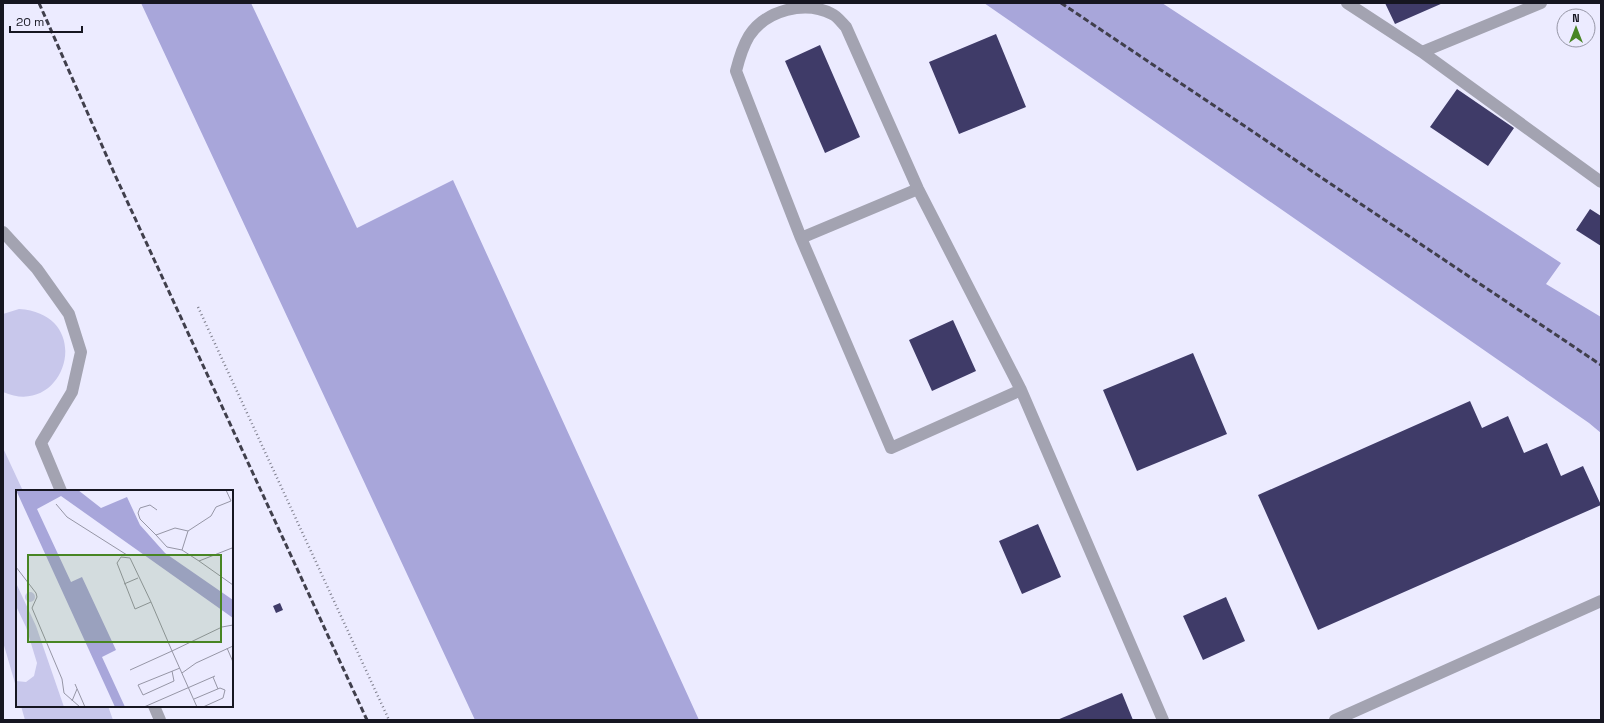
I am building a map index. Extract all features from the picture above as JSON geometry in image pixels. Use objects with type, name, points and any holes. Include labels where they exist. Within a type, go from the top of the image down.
[{"type":"lane","points":[[816,3],[833,14],[846,27],[918,189],[1021,390],[1163,720]]},
{"type":"lane","points":[[1347,3],[1422,52],[1601,182]]},
{"type":"lane","points":[[1422,52],[1541,3]]},
{"type":"lane","points":[[833,14],[813,7],[792,8],[771,15],[750,36],[740,57],[736,71],[801,238],[892,448],[1021,390]]},
{"type":"lane","points":[[801,238],[918,189]]},
{"type":"lane","points":[[3,232],[37,270],[69,314],[81,352],[72,392],[41,443],[61,490]]},
{"type":"lane","points":[[1335,720],[1601,602]]},
{"type":"lane","points":[[154,707],[160,720]]},
{"type":"path","points":[[198,307],[389,720]]},
{"type":"shaded area","points":[[141,3],[251,3],[357,228],[453,180],[699,720],[475,720]]},
{"type":"shaded area","points":[[984,3],[1162,3],[1561,263],[1546,284],[1601,317],[1601,433],[1589,423]]},
{"type":"shaded area","points":[[19,309],[43,315],[58,328],[65,345],[64,363],[56,379],[43,392],[25,397],[3,392],[3,314]]},
{"type":"shaded area","points":[[3,448],[23,490],[16,490],[16,687],[3,642]]},
{"type":"shaded area","points":[[21,707],[108,707],[113,720],[25,720]]},
{"type":"building","points":[[1385,3],[1443,3],[1395,24]]},
{"type":"building","points":[[996,34],[1026,107],[959,134],[929,62]]},
{"type":"building","points":[[820,45],[860,137],[825,153],[785,61]]},
{"type":"building","points":[[1457,89],[1514,128],[1488,166],[1430,127]]},
{"type":"building","points":[[1590,209],[1601,216],[1601,246],[1576,230]]},
{"type":"building","points":[[953,320],[976,371],[932,391],[909,340]]},
{"type":"building","points":[[1193,353],[1227,434],[1137,471],[1103,390]]},
{"type":"building","points":[[1470,401],[1482,428],[1508,416],[1524,453],[1547,443],[1561,476],[1583,466],[1601,505],[1318,630],[1258,495]]},
{"type":"building","points":[[1038,524],[1061,577],[1022,594],[999,541]]},
{"type":"building","points":[[1226,597],[1245,641],[1203,660],[1183,616]]},
{"type":"building","points":[[280,603],[283,610],[276,613],[273,606]]},
{"type":"building","points":[[1122,693],[1133,720],[1057,720]]},
{"type":"railway","points":[[39,3],[115,175],[367,720]]},
{"type":"railway","points":[[1061,3],[1601,365]]}]
